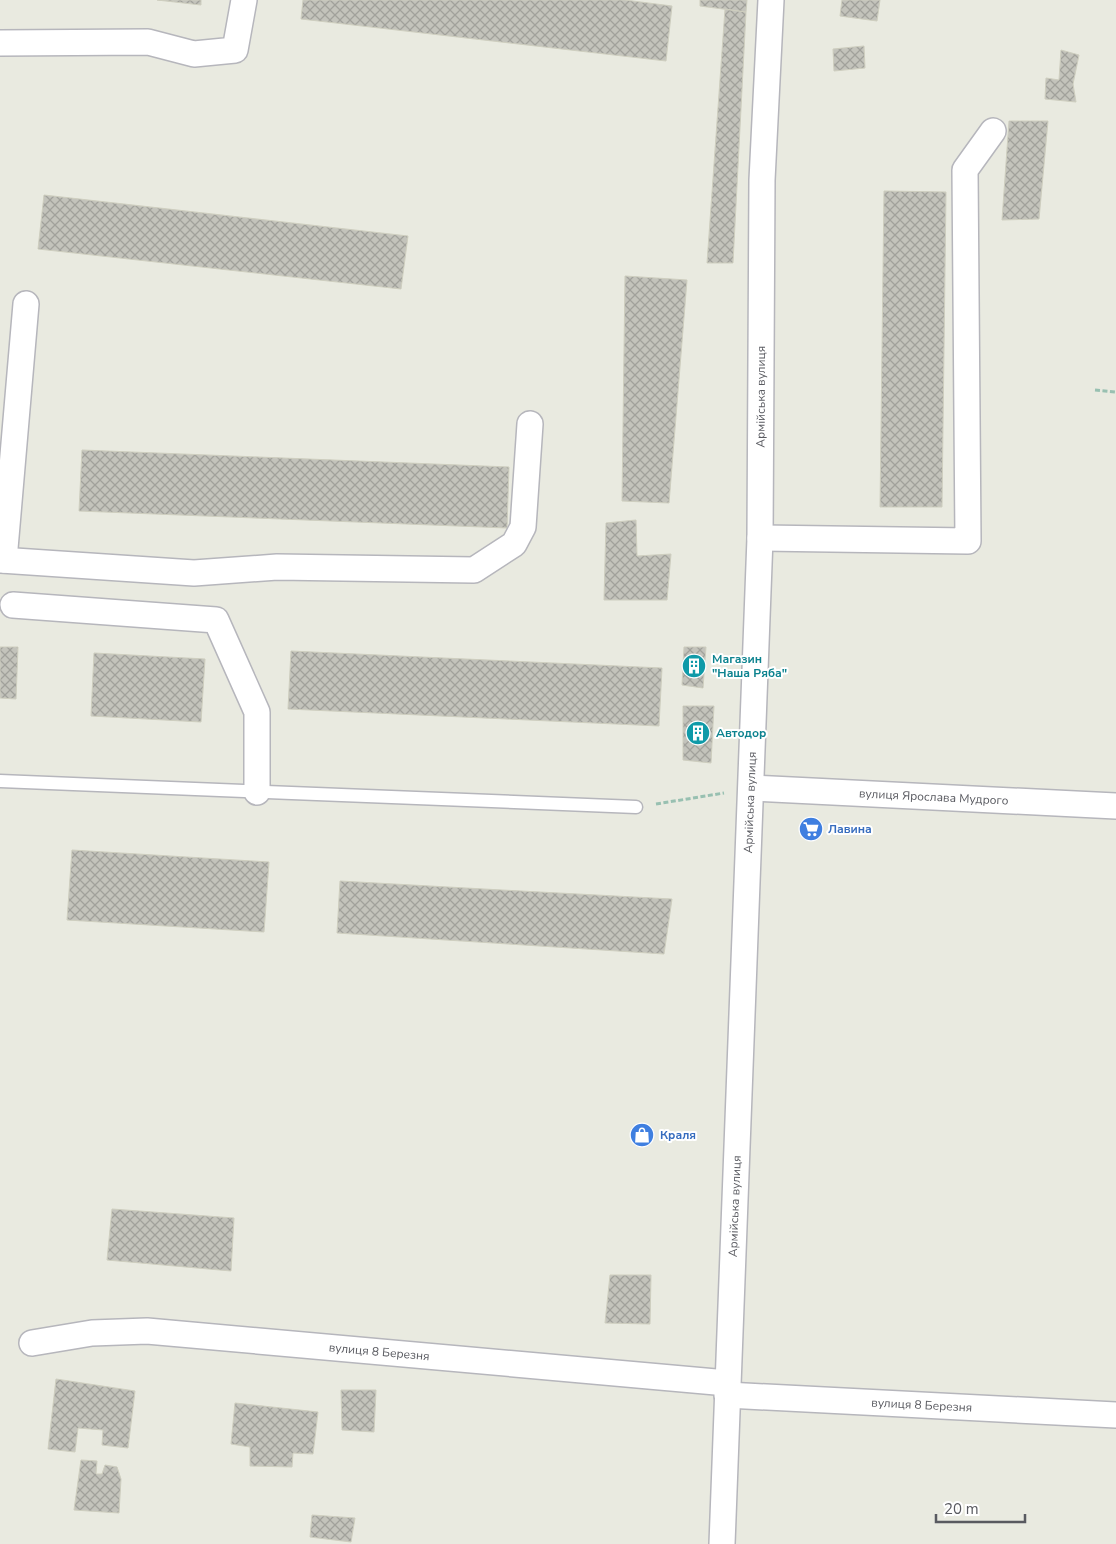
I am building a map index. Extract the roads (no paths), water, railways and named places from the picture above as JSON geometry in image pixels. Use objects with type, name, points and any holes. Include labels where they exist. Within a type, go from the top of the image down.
[{"type":"street","points":[[0,43],[148,42],[194,54],[235,50],[244,0]]},
{"type":"street","name":"Армійська вулиця","points":[[722,1544],[760,538],[762,180],[771,0]]},
{"type":"street","points":[[760,538],[968,541],[965,170],[993,131]]},
{"type":"street","points":[[26,304],[2,560],[194,573],[278,567],[474,570],[514,544],[523,527],[530,424]]},
{"type":"street","points":[[12,605],[216,620],[257,712],[257,792]]},
{"type":"street","name":"вулиця Ярослава Мудрого","points":[[752,788],[1116,806]]},
{"type":"street","name":"вулиця 8 Березня","points":[[32,1343],[92,1333],[146,1331],[727,1389],[1116,1415]]},
{"type":"lane","points":[[0,781],[636,807]]},
{"type":"place","name":"Магазин \"Наша Ряба\"","points":[[694,666]]},
{"type":"place","name":"Автодор","points":[[698,733]]},
{"type":"place","name":"Лавина","points":[[811,829]]},
{"type":"place","name":"Краля","points":[[642,1135]]}]
